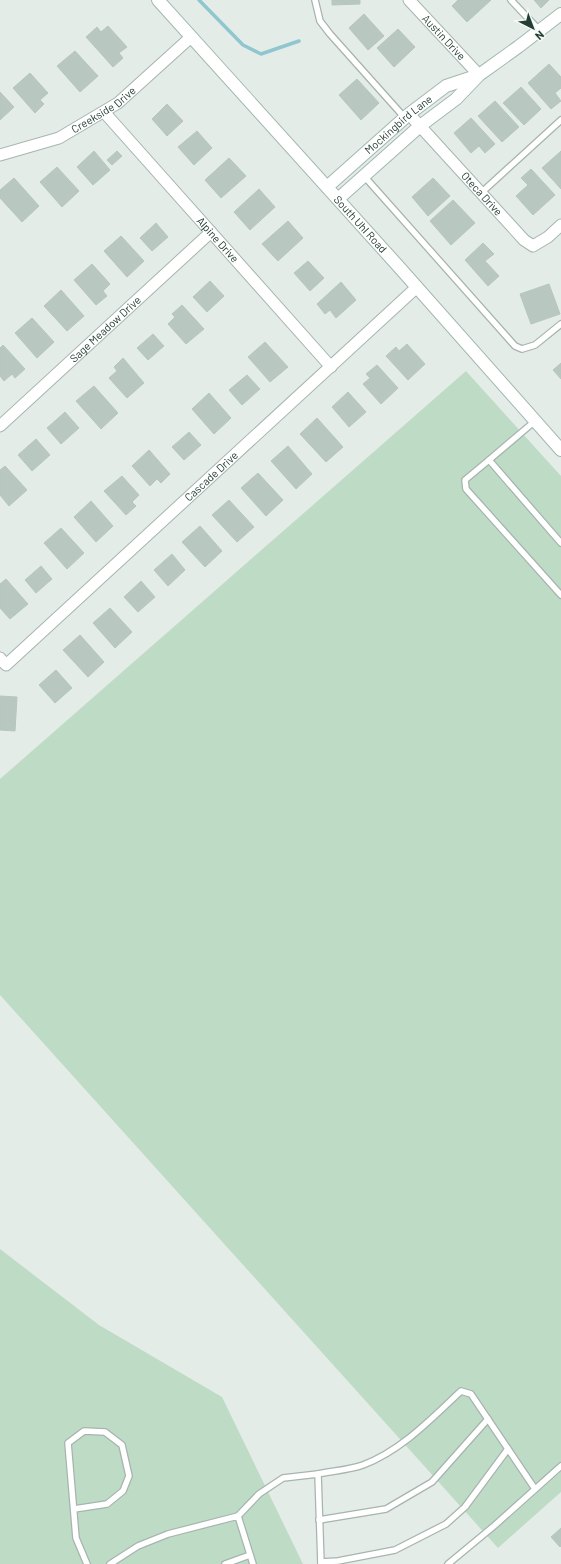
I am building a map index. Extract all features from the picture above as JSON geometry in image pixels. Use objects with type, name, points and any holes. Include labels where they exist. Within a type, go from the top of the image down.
[{"type":"main road","name":"South Uhl Road","points":[[158,0],[417,287],[561,450]]},
{"type":"main road","name":"Mockingbird Lane","points":[[338,199],[420,126],[456,99],[479,75],[561,14]]},
{"type":"main road","name":"Mockingbird Lane","points":[[326,187],[407,116],[446,86],[479,75]]},
{"type":"street","name":"Austin Drive","points":[[409,0],[479,75]]},
{"type":"street","name":"Creekside Drive","points":[[0,155],[59,138],[104,112],[118,103],[191,36]]},
{"type":"street","name":"Alpine Drive","points":[[104,112],[331,367]]},
{"type":"street","name":"Oteca Drive","points":[[407,116],[420,126],[524,240],[533,246],[548,237],[561,225]]},
{"type":"street","name":"Sage Meadow Drive","points":[[0,426],[211,232]]},
{"type":"street","name":"Cascade Drive","points":[[3,662],[331,367],[417,287]]},
{"type":"lane","points":[[315,0],[320,21],[330,34],[407,116]]},
{"type":"lane","points":[[511,0],[540,31]]},
{"type":"lane","points":[[481,193],[561,120]]},
{"type":"lane","points":[[363,176],[515,346],[522,349],[535,345],[561,324]]},
{"type":"lane","points":[[535,421],[465,480],[466,489],[561,595]]},
{"type":"lane","points":[[489,460],[561,543]]},
{"type":"lane","points":[[110,1564],[138,1546],[168,1534],[238,1516],[259,1494],[283,1478],[318,1474],[362,1465],[395,1449],[461,1391],[471,1394],[535,1489]]},
{"type":"lane","points":[[319,1520],[386,1509],[432,1482],[488,1419]]},
{"type":"lane","points":[[74,1509],[107,1504],[123,1491],[129,1476],[122,1445],[105,1432],[84,1431],[68,1443],[76,1538],[87,1564]]},
{"type":"lane","points":[[318,1474],[321,1563],[395,1550],[446,1524],[465,1507],[508,1449]]},
{"type":"lane","points":[[448,1564],[494,1526],[561,1466]]},
{"type":"lane","points":[[238,1516],[253,1564]]},
{"type":"lane","points":[[225,1564],[250,1555]]},
{"type":"green space","points":[[466,371],[561,476],[561,1492],[498,1548],[0,995],[0,779]]},
{"type":"green space","points":[[0,1249],[99,1325],[222,1397],[303,1564],[0,1564]]},
{"type":"building","points":[[332,0],[360,0],[360,4],[332,5]]},
{"type":"building","points":[[458,0],[491,0],[467,22],[452,6]]},
{"type":"building","points":[[534,0],[549,0],[541,8]]},
{"type":"building","points":[[364,14],[384,36],[368,50],[349,28]]},
{"type":"building","points":[[108,26],[127,47],[119,53],[123,58],[113,67],[86,37],[97,27],[101,32]]},
{"type":"building","points":[[398,29],[415,47],[394,67],[377,48]]},
{"type":"building","points":[[75,51],[98,76],[80,92],[57,66]]},
{"type":"building","points":[[549,64],[561,77],[561,88],[555,93],[561,101],[551,109],[528,83]]},
{"type":"building","points":[[30,73],[48,93],[40,100],[44,104],[35,113],[13,88]]},
{"type":"building","points":[[357,79],[379,103],[361,120],[339,95]]},
{"type":"building","points":[[521,87],[541,109],[524,125],[503,103]]},
{"type":"building","points":[[0,92],[14,107],[0,120]]},
{"type":"building","points":[[495,101],[519,127],[502,142],[478,116]]},
{"type":"building","points":[[167,104],[183,121],[167,136],[152,119]]},
{"type":"building","points":[[471,118],[495,144],[485,153],[479,146],[471,153],[454,133]]},
{"type":"building","points":[[197,131],[212,148],[194,165],[178,147]]},
{"type":"building","points":[[94,151],[110,170],[93,185],[77,167]]},
{"type":"building","points":[[117,151],[122,156],[112,165],[107,160]]},
{"type":"building","points":[[561,151],[561,189],[542,168]]},
{"type":"building","points":[[229,158],[246,176],[221,198],[205,180]]},
{"type":"building","points":[[57,167],[79,191],[62,207],[40,182]]},
{"type":"building","points":[[531,169],[555,195],[533,215],[516,196],[528,185],[521,178]]},
{"type":"building","points":[[14,178],[39,206],[22,222],[0,198],[0,190]]},
{"type":"building","points":[[433,178],[450,196],[428,216],[412,197]]},
{"type":"building","points":[[259,189],[275,207],[250,230],[234,212]]},
{"type":"building","points":[[453,200],[475,223],[451,245],[430,221]]},
{"type":"building","points":[[288,221],[303,238],[278,261],[262,244]]},
{"type":"building","points":[[156,223],[168,237],[152,251],[140,238]]},
{"type":"building","points":[[121,236],[144,261],[127,277],[104,251]]},
{"type":"building","points":[[483,243],[494,254],[485,261],[499,276],[488,286],[465,260]]},
{"type":"building","points":[[308,261],[324,278],[310,291],[294,273]]},
{"type":"building","points":[[92,264],[110,284],[103,291],[107,296],[96,305],[74,280]]},
{"type":"building","points":[[210,281],[224,296],[207,312],[193,297]]},
{"type":"building","points":[[341,282],[356,300],[336,318],[330,310],[325,314],[317,304]]},
{"type":"building","points":[[549,284],[560,314],[531,324],[520,294]]},
{"type":"building","points":[[61,290],[84,316],[67,331],[44,306]]},
{"type":"building","points":[[182,305],[204,329],[186,344],[168,324],[175,317],[172,314]]},
{"type":"building","points":[[32,318],[54,342],[37,358],[15,333]]},
{"type":"building","points":[[153,334],[164,346],[148,360],[137,348]]},
{"type":"building","points":[[265,342],[288,367],[270,382],[248,357]]},
{"type":"building","points":[[407,344],[425,364],[408,380],[386,356],[396,347],[399,351]]},
{"type":"building","points":[[3,345],[25,369],[15,378],[12,374],[4,381],[0,376],[0,348]]},
{"type":"building","points":[[123,358],[144,383],[127,398],[109,378],[117,371],[114,367]]},
{"type":"building","points":[[561,363],[561,379],[553,370]]},
{"type":"building","points":[[377,365],[398,388],[381,404],[363,384],[370,378],[366,374]]},
{"type":"building","points":[[247,375],[260,389],[242,405],[229,390]]},
{"type":"building","points":[[94,386],[118,413],[101,429],[76,401]]},
{"type":"building","points":[[348,392],[366,412],[349,427],[332,407]]},
{"type":"building","points":[[209,393],[231,418],[214,434],[192,409]]},
{"type":"building","points":[[65,412],[79,428],[61,444],[47,428]]},
{"type":"building","points":[[317,418],[343,447],[326,462],[300,434]]},
{"type":"building","points":[[189,432],[201,445],[184,460],[172,447]]},
{"type":"building","points":[[36,439],[50,455],[32,471],[18,455]]},
{"type":"building","points":[[288,446],[312,474],[296,489],[271,461]]},
{"type":"building","points":[[149,450],[170,474],[161,483],[157,479],[150,486],[132,466]]},
{"type":"building","points":[[5,466],[27,490],[9,506],[0,495],[0,470]]},
{"type":"building","points":[[258,473],[283,500],[266,516],[241,488]]},
{"type":"building","points":[[122,476],[139,495],[132,502],[136,506],[126,515],[104,491]]},
{"type":"building","points":[[229,500],[254,527],[237,542],[212,515]]},
{"type":"building","points":[[91,501],[113,526],[96,542],[74,517]]},
{"type":"building","points":[[200,526],[222,551],[205,567],[182,542]]},
{"type":"building","points":[[61,528],[84,553],[67,569],[44,543]]},
{"type":"building","points":[[172,554],[185,570],[168,586],[154,570]]},
{"type":"building","points":[[41,566],[52,579],[36,593],[25,580]]},
{"type":"building","points":[[6,579],[28,604],[10,619],[0,608],[0,584]]},
{"type":"building","points":[[141,581],[155,597],[138,612],[124,597]]},
{"type":"building","points":[[110,608],[132,632],[115,648],[93,623]]},
{"type":"building","points":[[80,635],[104,662],[88,677],[63,650]]},
{"type":"building","points":[[56,670],[72,688],[55,703],[39,685]]},
{"type":"building","points":[[0,696],[17,697],[15,731],[0,730]]},
{"type":"building","points":[[561,1528],[561,1546],[560,1547],[551,1537]]},
{"type":"waterway","points":[[199,0],[243,45],[261,54],[299,41]]}]
